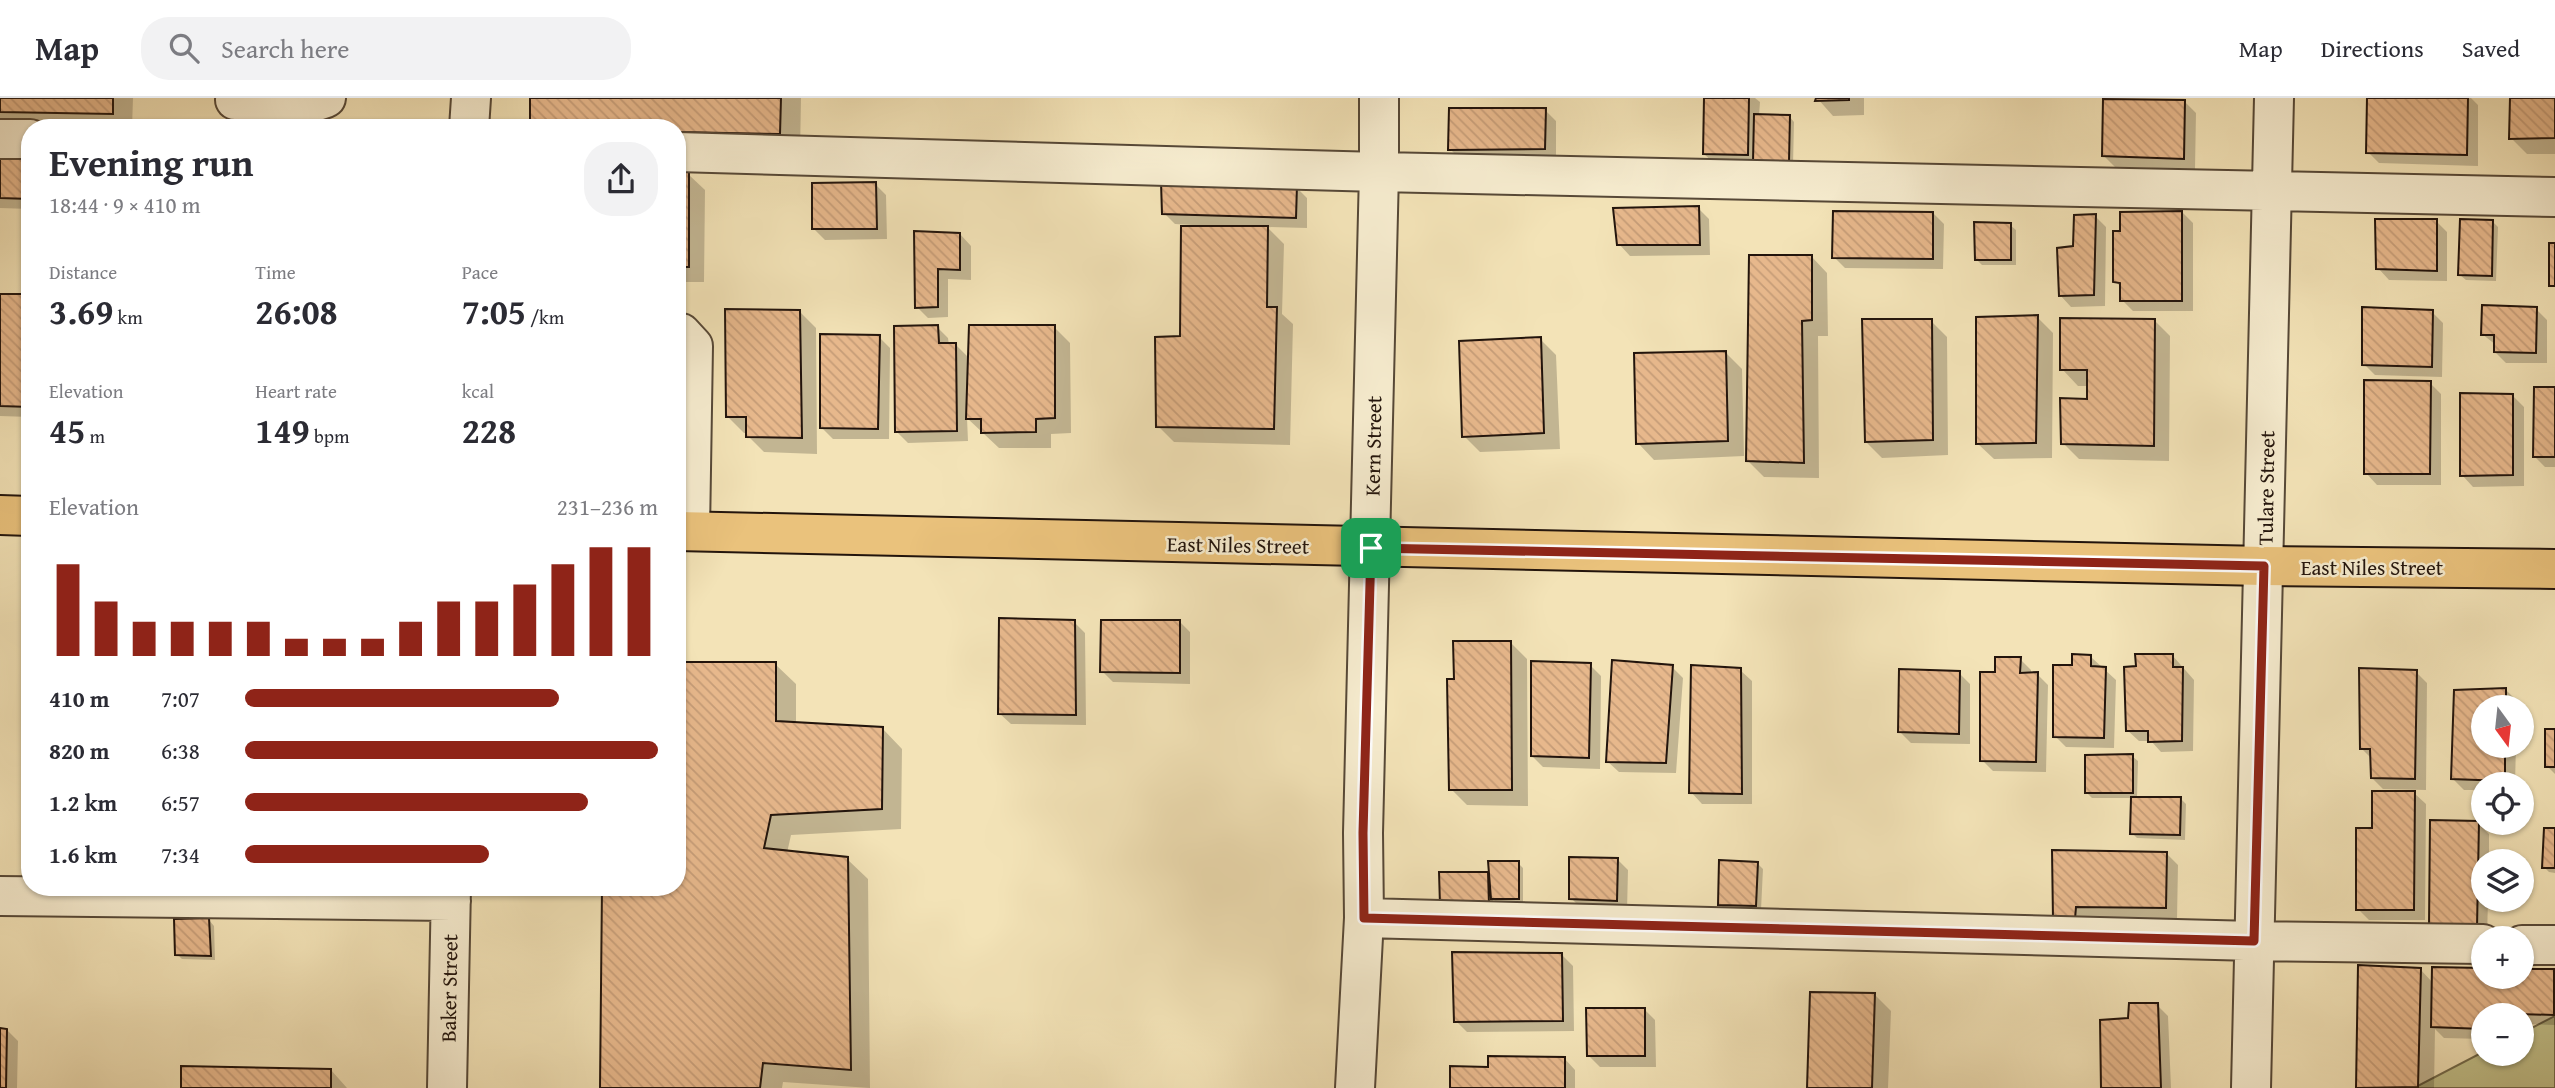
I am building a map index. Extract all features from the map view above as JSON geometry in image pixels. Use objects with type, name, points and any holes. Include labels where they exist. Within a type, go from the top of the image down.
[{"type":"main road","points":[[0,515],[21,516]]},
{"type":"main road","name":"East Niles Street","points":[[686,531],[1371,548],[2264,566],[2555,569]]},
{"type":"street","points":[[235,109],[326,98]]},
{"type":"street","points":[[470,119],[471,98]]},
{"type":"street","name":"Kern Street","points":[[1355,1088],[1364,918],[1363,833],[1379,98]]},
{"type":"street","name":"Tulare Street","points":[[2251,1088],[2274,98]]},
{"type":"street","points":[[0,139],[21,139]]},
{"type":"street","points":[[686,152],[1379,172],[2555,197]]},
{"type":"street","points":[[686,338],[693,346],[686,490]]},
{"type":"street","points":[[0,896],[21,896]]},
{"type":"street","name":"Baker Street","points":[[447,1088],[451,896]]},
{"type":"street","points":[[1364,918],[2254,941],[2471,944]]},
{"type":"street","points":[[2534,945],[2555,945]]},
{"type":"shaded area","points":[[2555,1016],[2555,1088],[2414,1088],[2471,1058],[2471,1066],[2534,1066],[2534,1027]]},
{"type":"building","points":[[0,98],[113,98],[113,114],[0,112]]},
{"type":"building","points":[[530,98],[781,98],[780,134],[686,132],[686,119],[530,119]]},
{"type":"building","points":[[1704,98],[1749,98],[1748,155],[1703,154]]},
{"type":"building","points":[[1816,98],[1849,98],[1849,100],[1815,101]]},
{"type":"building","points":[[2367,98],[2468,98],[2467,155],[2366,153]]},
{"type":"building","points":[[2510,98],[2555,98],[2555,138],[2509,139]]},
{"type":"building","points":[[2103,99],[2185,100],[2184,159],[2102,156]]},
{"type":"building","points":[[1449,108],[1546,108],[1545,149],[1448,150]]},
{"type":"building","points":[[1754,114],[1790,115],[1789,162],[1753,162]]},
{"type":"building","points":[[0,156],[21,156],[21,199],[0,198]]},
{"type":"building","points":[[686,172],[689,172],[689,267],[686,267]]},
{"type":"building","points":[[876,182],[877,229],[812,229],[812,183]]},
{"type":"building","points":[[1161,182],[1297,185],[1296,218],[1162,214]]},
{"type":"building","points":[[1699,206],[1700,245],[1617,245],[1613,208]]},
{"type":"building","points":[[1833,211],[1933,212],[1933,259],[1832,258]]},
{"type":"building","points":[[2182,211],[2182,301],[2120,301],[2120,283],[2113,282],[2113,231],[2120,231],[2120,212]]},
{"type":"building","points":[[2096,214],[2094,295],[2059,296],[2057,248],[2073,246],[2074,215]]},
{"type":"building","points":[[2375,219],[2437,219],[2437,271],[2376,269]]},
{"type":"building","points":[[2460,219],[2493,220],[2492,276],[2458,275]]},
{"type":"building","points":[[1974,222],[2011,223],[2011,260],[1975,260]]},
{"type":"building","points":[[1181,226],[1268,226],[1267,307],[1277,307],[1274,429],[1156,427],[1155,337],[1180,336]]},
{"type":"building","points":[[914,231],[960,233],[960,270],[938,269],[938,307],[915,308]]},
{"type":"building","points":[[2549,243],[2555,243],[2555,286],[2549,286]]},
{"type":"building","points":[[1749,255],[1812,255],[1812,320],[1802,321],[1804,463],[1746,461]]},
{"type":"building","points":[[0,294],[21,294],[21,407],[0,406]]},
{"type":"building","points":[[2482,305],[2537,307],[2536,353],[2494,352],[2494,335],[2481,335]]},
{"type":"building","points":[[2362,307],[2433,310],[2432,367],[2362,365]]},
{"type":"building","points":[[725,309],[800,310],[802,438],[746,437],[746,417],[726,417]]},
{"type":"building","points":[[2038,315],[2036,443],[1976,444],[1976,317]]},
{"type":"building","points":[[2060,318],[2155,319],[2154,446],[2061,444],[2060,398],[2087,399],[2087,370],[2060,370]]},
{"type":"building","points":[[1862,319],[1932,319],[1933,440],[1865,442]]},
{"type":"building","points":[[938,325],[939,343],[956,343],[957,431],[895,432],[894,326]]},
{"type":"building","points":[[969,325],[1055,325],[1055,418],[1036,419],[1036,432],[981,433],[981,419],[966,419]]},
{"type":"building","points":[[820,334],[880,335],[878,429],[820,428]]},
{"type":"building","points":[[1541,337],[1544,433],[1462,437],[1459,341]]},
{"type":"building","points":[[1726,351],[1728,441],[1636,444],[1634,353]]},
{"type":"building","points":[[2364,380],[2431,381],[2430,474],[2364,474]]},
{"type":"building","points":[[2534,387],[2555,387],[2555,457],[2533,457]]},
{"type":"building","points":[[2460,393],[2513,394],[2513,475],[2460,476]]},
{"type":"building","points":[[999,618],[1075,620],[1076,715],[998,714]]},
{"type":"building","points":[[1101,620],[1180,620],[1180,673],[1100,672]]},
{"type":"building","points":[[1453,641],[1511,641],[1512,790],[1449,790],[1447,679],[1454,679]]},
{"type":"building","points":[[2072,654],[2091,655],[2091,666],[2106,667],[2104,738],[2053,737],[2053,665],[2072,665]]},
{"type":"building","points":[[2135,654],[2173,654],[2173,667],[2183,667],[2182,741],[2148,742],[2148,731],[2126,731],[2124,667],[2136,666]]},
{"type":"building","points":[[1995,657],[2021,657],[2020,673],[2038,672],[2036,762],[1980,761],[1980,672],[1995,672]]},
{"type":"building","points":[[1612,660],[1673,665],[1666,763],[1606,762]]},
{"type":"building","points":[[1531,661],[1591,663],[1589,758],[1531,756]]},
{"type":"building","points":[[686,662],[776,662],[776,721],[883,727],[882,809],[771,815],[764,848],[848,857],[851,1070],[763,1063],[760,1088],[600,1088],[602,896],[686,896]]},
{"type":"building","points":[[1691,665],[1741,668],[1742,794],[1689,793]]},
{"type":"building","points":[[2359,668],[2417,670],[2415,779],[2371,778],[2370,749],[2360,749]]},
{"type":"building","points":[[1899,669],[1960,671],[1959,734],[1898,732]]},
{"type":"building","points":[[2506,688],[2506,695],[2471,695],[2471,758],[2505,758],[2505,772],[2471,772],[2471,780],[2451,779],[2454,690]]},
{"type":"building","points":[[2545,729],[2555,729],[2555,767],[2545,767]]},
{"type":"building","points":[[2133,754],[2133,793],[2085,793],[2085,755]]},
{"type":"building","points":[[2372,791],[2415,791],[2414,910],[2356,910],[2356,828],[2372,828]]},
{"type":"building","points":[[2131,797],[2181,797],[2180,835],[2130,834]]},
{"type":"building","points":[[2430,820],[2471,821],[2471,835],[2479,835],[2478,849],[2471,849],[2471,912],[2477,912],[2477,926],[2429,927]]},
{"type":"building","points":[[2544,828],[2555,828],[2555,868],[2542,868]]},
{"type":"building","points":[[2052,850],[2167,852],[2166,908],[2076,907],[2075,919],[2053,919]]},
{"type":"building","points":[[1569,857],[1618,858],[1617,901],[1569,899]]},
{"type":"building","points":[[1719,860],[1758,862],[1756,906],[1718,905]]},
{"type":"building","points":[[1488,861],[1519,861],[1519,899],[1491,899]]},
{"type":"building","points":[[1439,872],[1488,872],[1489,905],[1440,905]]},
{"type":"building","points":[[209,918],[211,956],[175,955],[174,919]]},
{"type":"building","points":[[1452,952],[1562,953],[1563,1021],[1454,1022]]},
{"type":"building","points":[[2358,965],[2421,968],[2418,1087],[2356,1088]]},
{"type":"building","points":[[2432,967],[2471,968],[2471,989],[2534,989],[2534,969],[2554,969],[2554,1015],[2534,1014],[2534,1003],[2471,1003],[2471,1029],[2431,1027]]},
{"type":"building","points":[[1810,992],[1875,993],[1872,1088],[1807,1088]]},
{"type":"building","points":[[2129,1003],[2158,1003],[2161,1088],[2101,1088],[2100,1020],[2128,1018]]},
{"type":"building","points":[[1586,1008],[1645,1008],[1645,1056],[1587,1056]]},
{"type":"building","points":[[0,1028],[7,1029],[6,1088],[0,1088]]},
{"type":"building","points":[[1488,1056],[1565,1057],[1565,1088],[1450,1088],[1450,1066],[1488,1067]]},
{"type":"building","points":[[181,1066],[331,1069],[331,1088],[181,1088]]},
{"type":"route","points":[[1371,548],[2264,566],[2254,941],[1364,918],[1363,833],[1371,548]]}]
